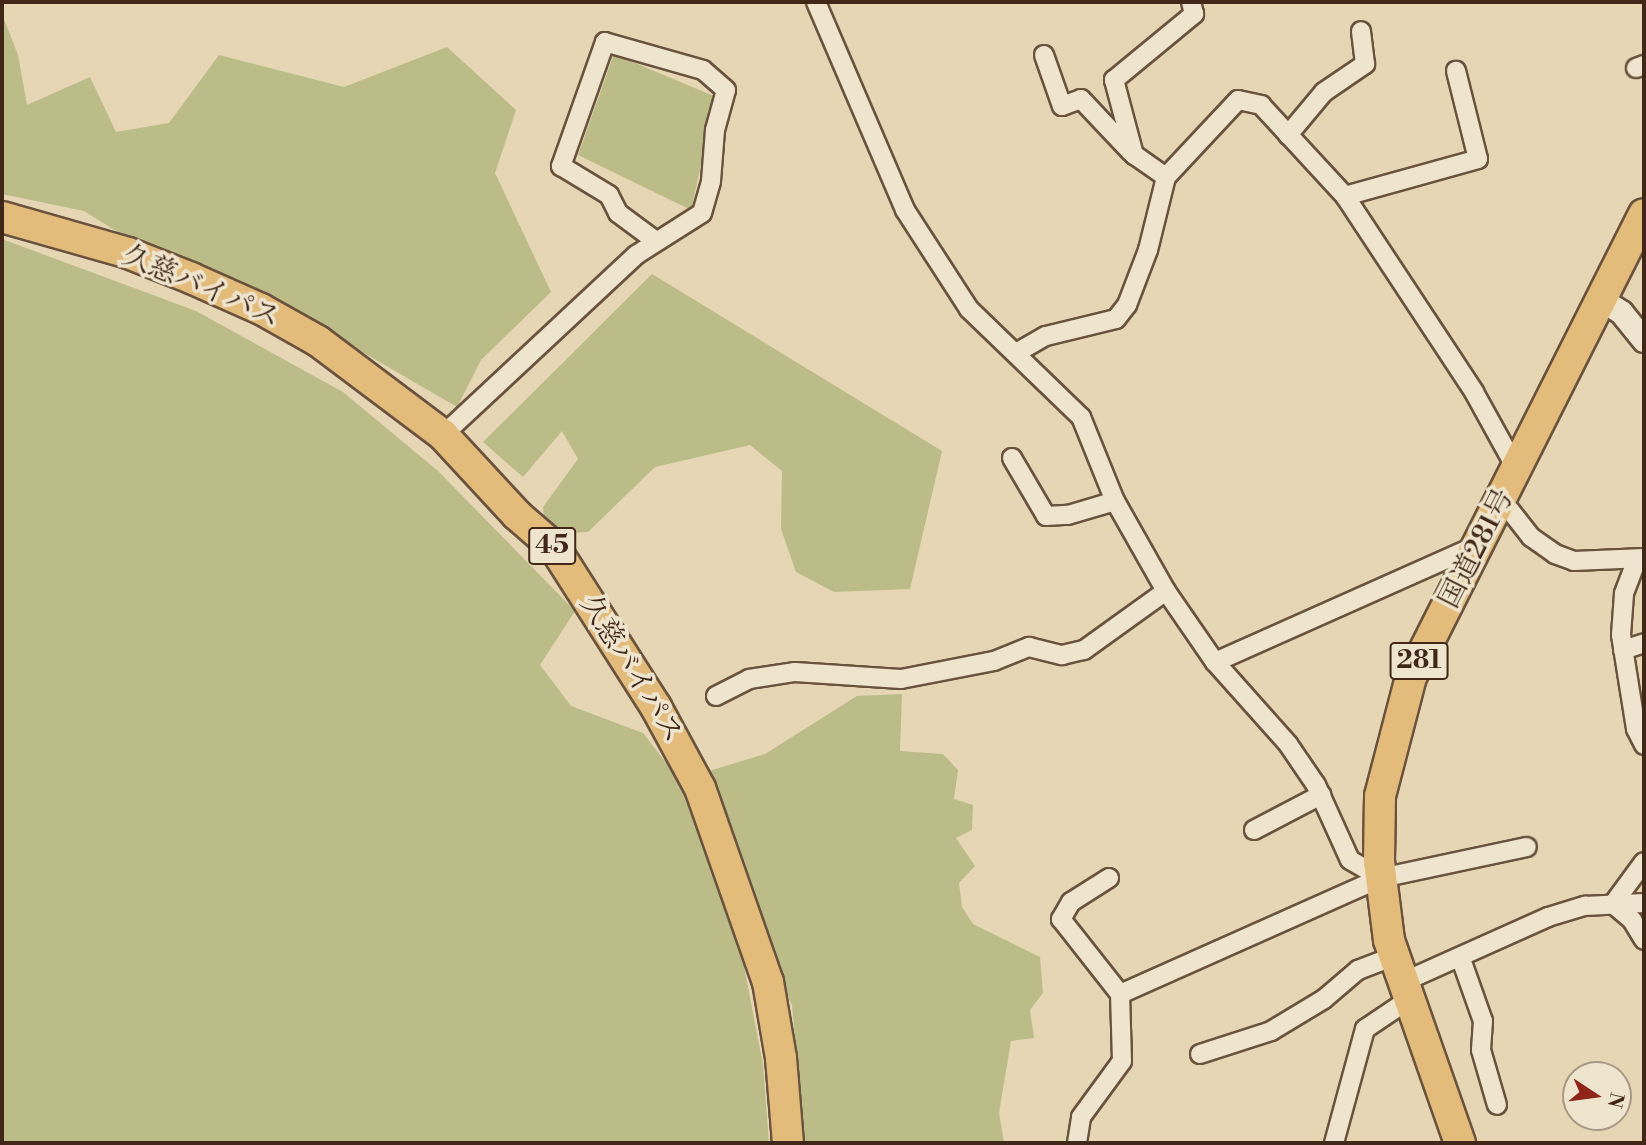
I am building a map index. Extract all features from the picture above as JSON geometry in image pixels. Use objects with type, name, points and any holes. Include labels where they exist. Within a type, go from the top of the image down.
[{"type":"highway","name":"国道281号","points":[[1460,1143],[1402,979],[1381,878],[1380,796],[1411,677],[1644,214]]},
{"type":"highway","name":"久慈バイパス","points":[[2,217],[128,253],[261,309],[318,341],[443,435],[517,515],[554,547],[686,759],[729,863],[768,982],[781,1058],[788,1143]]},
{"type":"street","points":[[817,2],[905,210],[969,310],[1082,417],[1115,501],[1166,591],[1215,662],[1288,744],[1321,795],[1350,860],[1381,878]]},
{"type":"street","points":[[1133,155],[1114,80],[1194,14],[1191,2]]},
{"type":"street","points":[[1288,135],[1324,92],[1365,64],[1361,31]]},
{"type":"street","points":[[443,435],[656,241],[702,213],[711,181],[715,130],[726,90],[703,70],[605,42],[561,166],[609,195],[618,214],[656,241]]},
{"type":"street","points":[[1044,55],[1062,106],[1081,99],[1133,155],[1166,177]]},
{"type":"street","points":[[1345,197],[1478,159],[1456,71]]},
{"type":"street","points":[[1016,353],[1046,336],[1116,319],[1127,306],[1148,250],[1166,177],[1238,100],[1261,105],[1345,197],[1474,392],[1517,470]]},
{"type":"street","points":[[1601,299],[1622,312],[1644,340]]},
{"type":"street","points":[[1012,458],[1046,516],[1068,515],[1115,501]]},
{"type":"street","points":[[1502,500],[1531,537],[1555,554],[1574,561],[1640,560],[1624,594],[1623,650],[1644,742]]},
{"type":"street","points":[[1215,662],[1479,544]]},
{"type":"street","points":[[716,696],[749,679],[794,672],[901,679],[993,661],[1029,647],[1062,655],[1084,650],[1166,591]]},
{"type":"street","points":[[1623,650],[1644,643]]},
{"type":"street","points":[[1254,830],[1321,795]]},
{"type":"street","points":[[1120,994],[1381,878],[1527,847]]},
{"type":"street","points":[[1613,904],[1644,862]]},
{"type":"street","points":[[1077,1143],[1081,1117],[1122,1061],[1120,994],[1061,919],[1071,902],[1109,878]]},
{"type":"street","points":[[1200,1054],[1271,1031],[1324,999],[1358,970],[1402,979],[1461,959],[1548,917],[1613,904],[1644,903]]},
{"type":"street","points":[[1613,904],[1632,920],[1644,940]]},
{"type":"street","points":[[1461,959],[1483,1021],[1481,1050],[1497,1105]]},
{"type":"street","points":[[1334,1143],[1365,1029],[1402,979]]},
{"type":"green space","points":[[2,14],[18,55],[27,105],[90,77],[116,132],[169,123],[219,55],[344,87],[447,47],[516,110],[495,173],[551,292],[481,360],[457,407],[237,279],[148,251],[84,211],[2,194]]},
{"type":"green space","points":[[614,54],[716,97],[691,210],[578,155]]},
{"type":"green space","points":[[2,239],[196,311],[343,392],[438,471],[575,611],[540,665],[571,706],[643,733],[681,782],[735,919],[763,1065],[769,1143],[2,1143]]},
{"type":"green space","points":[[652,274],[942,451],[910,589],[834,592],[796,572],[781,529],[782,471],[750,445],[655,467],[588,532],[545,534],[543,507],[578,459],[562,431],[523,477],[483,442]]},
{"type":"green space","points":[[902,694],[900,751],[943,754],[958,770],[954,799],[973,805],[972,830],[956,838],[975,866],[959,883],[962,907],[973,924],[1040,957],[1043,993],[1030,1010],[1034,1038],[1011,1041],[999,1113],[1004,1143],[804,1143],[792,1005],[767,956],[709,771],[765,754],[857,696]]}]
